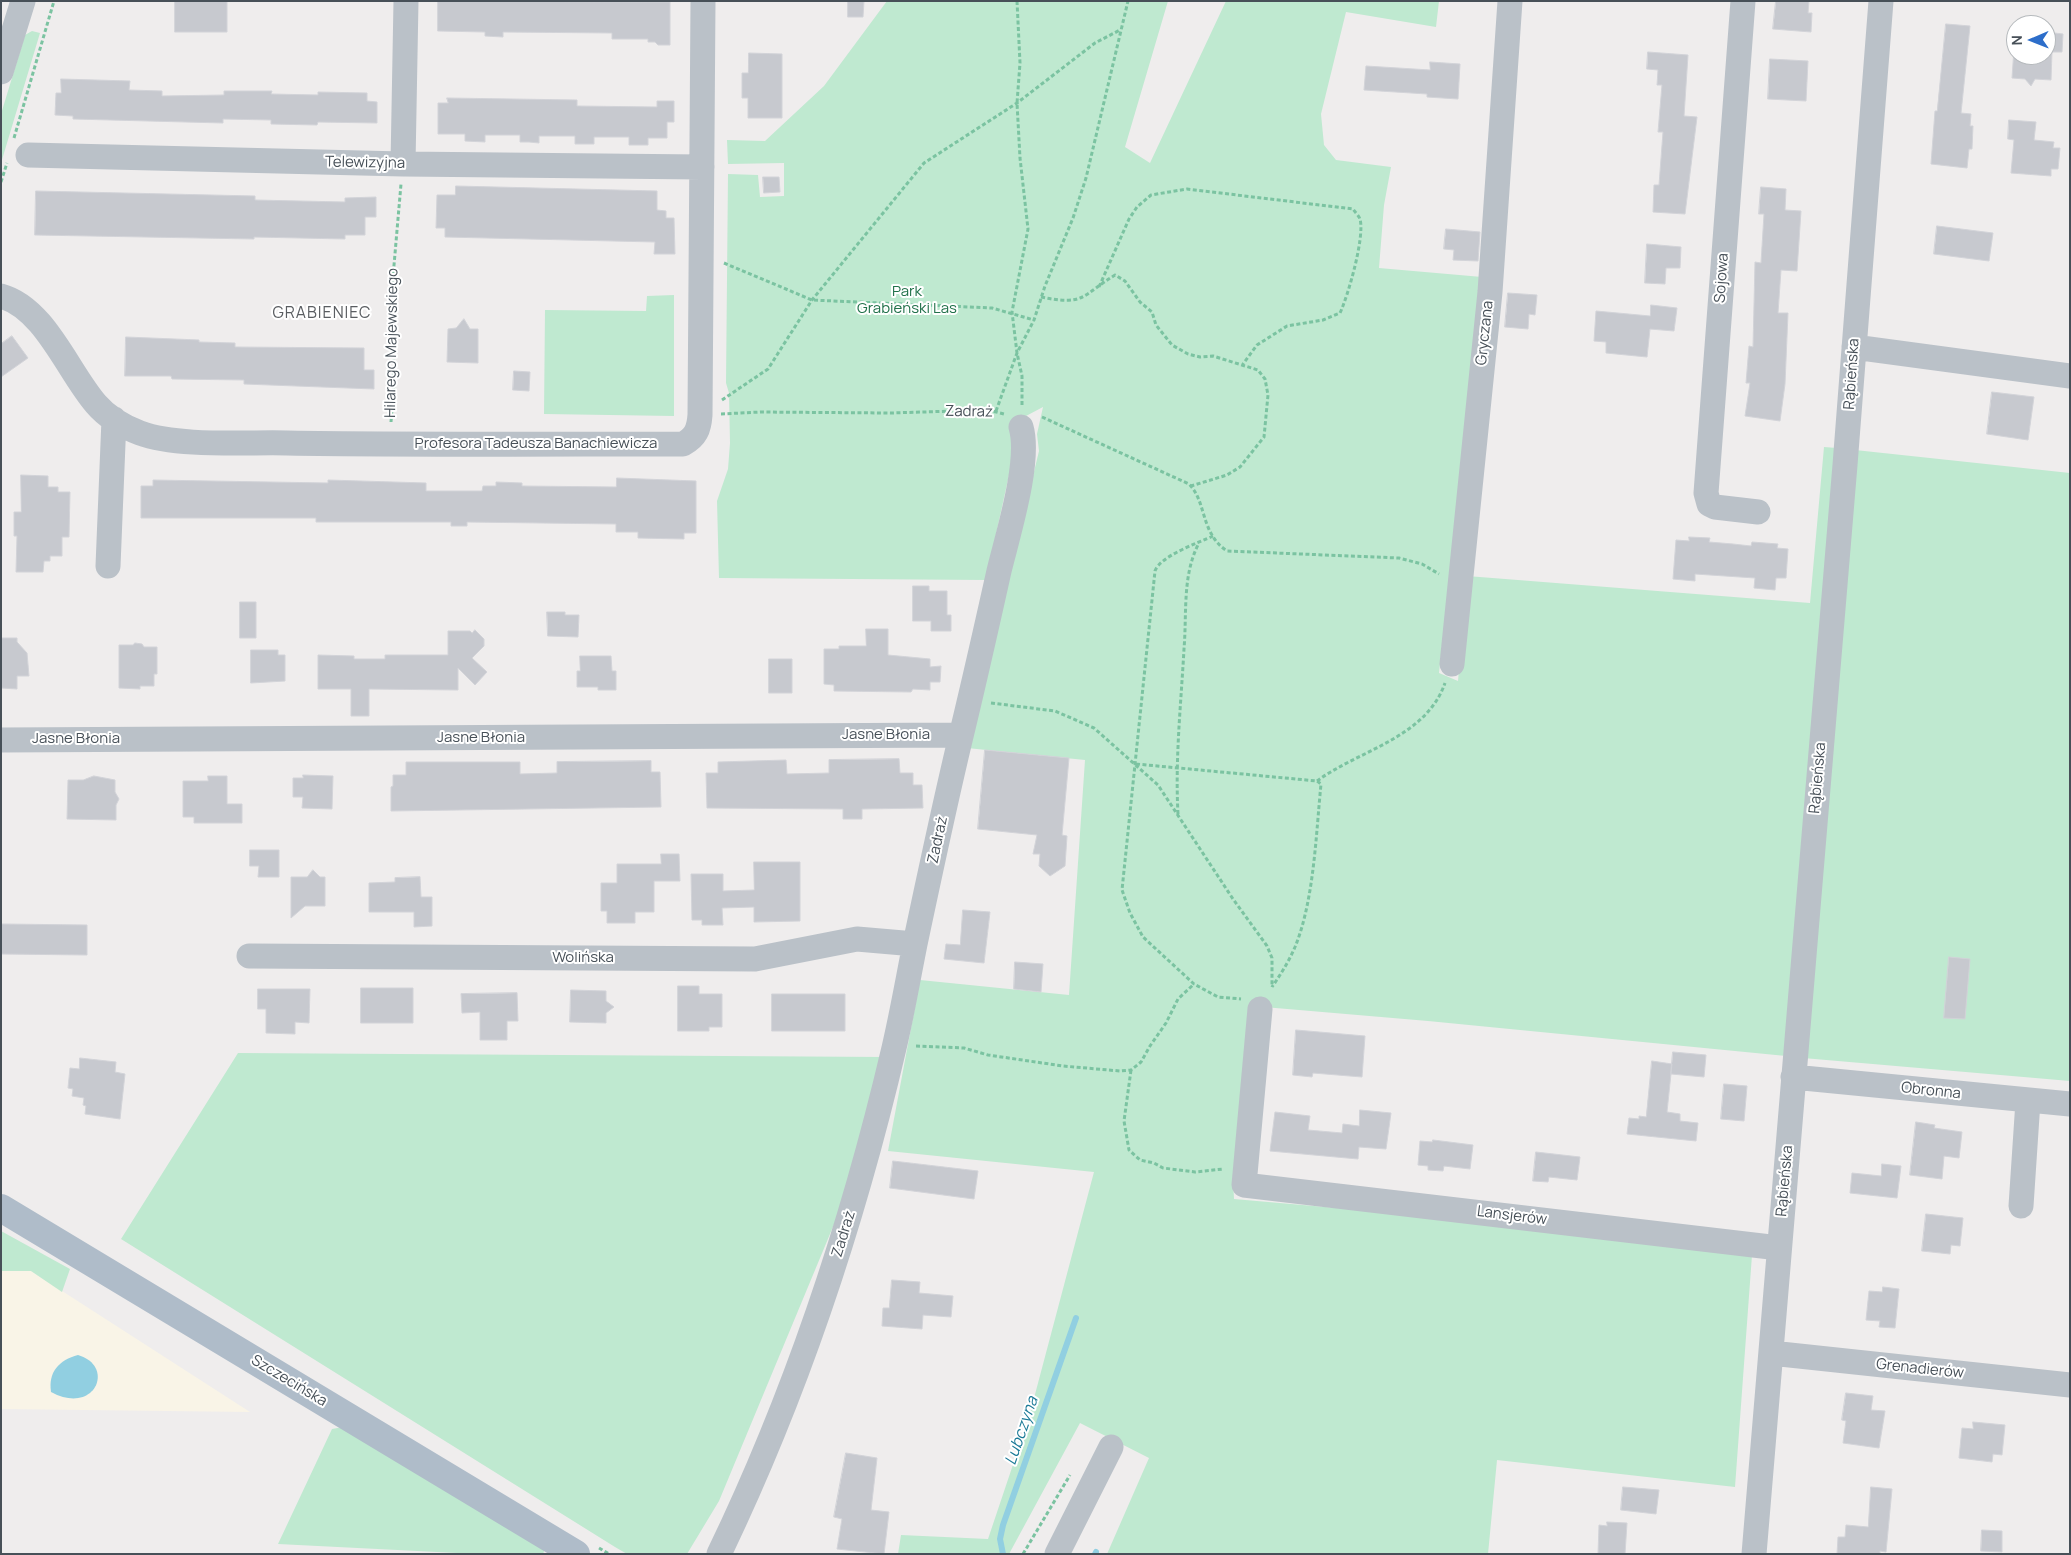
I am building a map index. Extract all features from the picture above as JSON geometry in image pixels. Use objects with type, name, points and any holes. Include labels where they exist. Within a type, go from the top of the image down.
[{"type":"main road","name":"Szczecińska","points":[[1,1208],[576,1554]]},
{"type":"street","points":[[1,72],[23,1]]},
{"type":"street","points":[[403,164],[406,1]]},
{"type":"street","name":"Profesora Tadeusza Banachiewicza","points":[[1,296],[20,304],[30,312],[95,403],[114,419],[141,433],[155,437],[180,440],[389,444],[683,444],[692,440],[699,429],[700,415],[703,1]]},
{"type":"street","name":"Gryczana","points":[[1452,664],[1490,292],[1510,1]]},
{"type":"street","name":"Sojowa","points":[[1743,1],[1706,493],[1709,504],[1714,507],[1758,512]]},
{"type":"street","name":"Rąbieńska","points":[[1754,1554],[1881,1]]},
{"type":"street","name":"Telewizyjna","points":[[16,152],[403,164],[702,168]]},
{"type":"street","points":[[1854,347],[2070,376]]},
{"type":"street","points":[[108,566],[114,419]]},
{"type":"street","name":"Zadraż","points":[[719,1554],[775,1432],[828,1285],[860,1182],[895,1044],[961,735],[1014,511],[1024,452],[1021,421]]},
{"type":"street","name":"Jasne Błonia","points":[[1,740],[961,735]]},
{"type":"street","name":"Wolińska","points":[[249,956],[755,959],[857,939],[915,944]]},
{"type":"street","points":[[1245,1176],[1262,1006]]},
{"type":"street","name":"Obronna","points":[[1793,1077],[2070,1104]]},
{"type":"street","points":[[2021,1206],[2028,1101]]},
{"type":"street","name":"Lansjerów","points":[[1245,1176],[1779,1248]]},
{"type":"street","name":"Grenadierów","points":[[1771,1353],[2070,1385]]},
{"type":"street","points":[[1057,1554],[1111,1447]]},
{"type":"path","points":[[1,182],[16,152],[54,1]]},
{"type":"path","points":[[1017,1],[1020,63],[1017,103],[1020,158],[1028,229],[1012,312],[1022,376],[1021,421],[1041,416],[1191,486],[1196,492],[1204,520],[1219,546],[1227,550],[1398,558],[1422,564],[1439,574],[1458,598]]},
{"type":"path","points":[[996,411],[1017,353],[1034,320],[1041,297],[1073,218],[1086,178],[1128,1]]},
{"type":"path","points":[[700,415],[768,369],[812,300],[924,163],[1017,103],[1095,42],[1120,30]]},
{"type":"path","name":"Hilarego Majewskiego","points":[[389,444],[394,383],[391,300],[403,164]]},
{"type":"path","points":[[1099,287],[1129,219],[1137,207],[1152,195],[1187,189],[1353,209],[1360,218],[1359,240],[1347,299],[1340,313],[1322,320],[1287,326],[1256,345],[1243,364]]},
{"type":"path","points":[[702,254],[812,300],[992,308],[1012,312],[1034,320]]},
{"type":"path","points":[[1041,297],[1061,301],[1079,300],[1115,275],[1125,281],[1140,302],[1152,312],[1156,325],[1172,345],[1188,354],[1200,357],[1213,356],[1258,370],[1265,379],[1268,395],[1264,437],[1240,467],[1227,475],[1191,486]]},
{"type":"path","name":"Zadraż","points":[[700,415],[760,412],[996,411],[1021,421]]},
{"type":"path","points":[[1135,764],[1317,781],[1321,784],[1311,877],[1296,946],[1284,970],[1264,996],[1262,1006],[1218,997],[1194,984],[1143,937],[1130,913],[1122,890],[1135,764],[1155,572],[1157,566],[1168,558],[1213,536]]},
{"type":"path","points":[[1178,815],[1176,782],[1186,581],[1199,543]]},
{"type":"path","points":[[1317,781],[1332,770],[1372,752],[1414,724],[1442,692],[1452,664]]},
{"type":"path","points":[[969,701],[1055,711],[1094,728],[1158,785],[1232,899],[1267,946],[1272,958],[1272,987]]},
{"type":"path","points":[[895,1044],[936,1048],[964,1048],[988,1055],[1063,1066],[1120,1071],[1131,1070],[1141,1062],[1166,1023],[1178,999],[1194,984]]},
{"type":"path","points":[[1131,1070],[1124,1121],[1129,1150],[1140,1160],[1154,1163],[1163,1168],[1245,1176]]},
{"type":"path","points":[[1023,1554],[1071,1473]]},
{"type":"shaded area","points":[[1,1271],[31,1271],[250,1412],[1,1409]]},
{"type":"green space","name":"Park Grabieński Las","points":[[887,1],[1168,1],[1125,147],[1150,163],[1226,1],[1439,1],[1436,27],[1346,12],[1321,114],[1324,145],[1336,160],[1391,167],[1384,205],[1379,268],[1482,277],[1439,673],[1458,681],[1467,576],[1810,603],[1824,447],[1837,448],[1786,1056],[1252,1006],[1233,1179],[1234,1199],[1519,1224],[1752,1255],[1735,1487],[1497,1460],[1488,1554],[1107,1554],[1149,1458],[1080,1423],[1009,1554],[898,1554],[901,1535],[988,1539],[1029,1417],[1094,1172],[888,1151],[920,980],[1069,995],[1085,760],[967,748],[1039,451],[1037,434],[1043,407],[1026,416],[1016,443],[986,580],[719,578],[717,501],[728,469],[730,443],[729,393],[726,383],[728,174],[758,175],[760,197],[784,196],[784,163],[728,164],[727,140],[765,141],[824,86]]},
{"type":"green space","points":[[32,31],[40,33],[1,163],[1,114],[25,35]]},
{"type":"green space","points":[[674,295],[674,416],[544,414],[545,310],[646,311],[647,296]]},
{"type":"green space","points":[[1855,450],[2070,473],[2070,1081],[1803,1058]]},
{"type":"green space","points":[[238,1053],[886,1057],[857,1169],[719,1501],[687,1554],[627,1554],[121,1239]]},
{"type":"green space","points":[[1,1231],[70,1269],[62,1292],[31,1271],[1,1271]]},
{"type":"green space","points":[[343,1427],[545,1549],[543,1554],[477,1554],[278,1544],[332,1429]]},
{"type":"water","points":[[78,1355],[90,1361],[96,1369],[98,1378],[95,1387],[89,1394],[79,1398],[66,1398],[51,1392],[51,1378],[56,1368],[65,1360]]},
{"type":"building","points":[[175,1],[227,1],[227,32],[175,32]]},
{"type":"building","points":[[438,1],[670,2],[670,45],[658,45],[655,42],[648,42],[648,39],[612,39],[612,33],[503,32],[503,37],[485,36],[485,32],[438,31]]},
{"type":"building","points":[[848,1],[864,1],[863,17],[848,17]]},
{"type":"building","points":[[1776,1],[1809,1],[1808,13],[1812,13],[1811,32],[1773,29]]},
{"type":"building","points":[[1946,24],[1970,26],[1961,113],[1971,114],[1970,126],[1973,126],[1972,149],[1969,149],[1967,168],[1931,164],[1935,111],[1937,111]]},
{"type":"building","points":[[2056,33],[2063,34],[2062,52],[2056,52]]},
{"type":"building","points":[[1648,52],[1688,55],[1684,116],[1697,117],[1685,214],[1653,212],[1654,185],[1659,185],[1663,132],[1658,132],[1662,85],[1657,85],[1658,70],[1647,69]]},
{"type":"building","points":[[749,53],[782,54],[782,118],[748,118],[748,98],[742,98],[742,73],[748,73]]},
{"type":"building","points":[[1770,59],[1808,61],[1806,101],[1768,99]]},
{"type":"building","points":[[1430,62],[1460,64],[1458,99],[1427,97],[1427,94],[1364,90],[1366,66],[1430,70]]},
{"type":"building","points":[[2013,65],[2052,65],[2051,80],[2035,79],[2031,86],[2025,79],[2012,78]]},
{"type":"building","points":[[61,79],[130,81],[129,90],[162,91],[162,96],[224,95],[224,91],[272,91],[271,94],[318,95],[318,92],[367,93],[367,101],[377,102],[377,123],[318,122],[317,125],[271,124],[271,120],[223,119],[223,123],[73,119],[73,116],[55,115],[56,93],[61,93]]},
{"type":"building","points":[[447,98],[577,100],[577,106],[657,107],[657,101],[674,101],[674,122],[667,122],[667,138],[648,138],[648,145],[629,145],[629,137],[594,137],[594,144],[575,144],[575,136],[539,136],[539,143],[520,142],[520,135],[485,135],[485,142],[465,141],[465,134],[438,134],[438,103],[448,103]]},
{"type":"building","points":[[2009,120],[2036,122],[2034,140],[2054,142],[2053,148],[2060,148],[2058,169],[2051,169],[2051,176],[2011,173],[2014,140],[2008,139]]},
{"type":"building","points":[[763,177],[779,177],[780,192],[764,193]]},
{"type":"building","points":[[456,186],[657,191],[657,210],[666,211],[666,218],[674,218],[675,254],[654,254],[655,242],[445,237],[445,228],[436,228],[437,195],[455,195]]},
{"type":"building","points":[[1761,187],[1786,189],[1785,210],[1801,211],[1797,271],[1781,270],[1778,313],[1788,313],[1785,384],[1780,421],[1745,416],[1750,383],[1746,383],[1749,346],[1753,347],[1755,262],[1761,263],[1764,214],[1759,214]]},
{"type":"building","points":[[36,191],[255,196],[255,200],[345,202],[345,198],[376,197],[376,217],[365,217],[365,235],[345,235],[345,239],[35,235]]},
{"type":"building","points":[[1937,226],[1993,233],[1989,261],[1934,254]]},
{"type":"building","points":[[1446,229],[1480,232],[1478,261],[1453,260],[1454,250],[1444,249]]},
{"type":"building","points":[[1647,244],[1681,247],[1680,268],[1666,268],[1665,284],[1645,283]]},
{"type":"building","points":[[1508,293],[1537,295],[1535,315],[1529,314],[1528,329],[1505,327]]},
{"type":"building","points":[[1651,305],[1677,308],[1674,331],[1650,329],[1647,357],[1606,353],[1606,342],[1594,341],[1596,311],[1650,316]]},
{"type":"building","points":[[464,319],[470,329],[478,329],[478,363],[447,362],[448,329],[456,328]]},
{"type":"building","points":[[12,336],[28,358],[1,377],[1,344]]},
{"type":"building","points":[[126,337],[235,343],[235,347],[364,348],[364,370],[374,370],[374,389],[244,384],[244,380],[172,379],[171,376],[125,376]]},
{"type":"building","points":[[514,371],[530,372],[529,391],[513,390]]},
{"type":"building","points":[[1992,392],[2034,397],[2028,440],[1987,434]]},
{"type":"building","points":[[21,475],[48,476],[48,487],[58,487],[58,492],[70,492],[69,537],[62,537],[62,556],[50,556],[50,561],[44,561],[43,572],[16,572],[17,536],[14,536],[14,512],[21,512]]},
{"type":"building","points":[[617,478],[696,481],[696,533],[684,533],[684,539],[638,538],[638,532],[616,532],[616,524],[467,522],[467,526],[451,526],[451,522],[316,522],[316,518],[141,518],[141,486],[153,486],[153,480],[328,483],[328,480],[426,483],[426,491],[482,491],[483,486],[496,486],[496,482],[522,483],[522,486],[616,487]]},
{"type":"building","points":[[1689,537],[1710,538],[1709,542],[1751,546],[1752,542],[1778,544],[1777,548],[1788,549],[1786,578],[1776,578],[1775,590],[1754,588],[1755,578],[1695,574],[1695,581],[1673,579],[1676,540],[1689,541]]},
{"type":"building","points":[[913,586],[929,586],[929,591],[947,591],[947,615],[951,615],[951,631],[931,631],[931,621],[913,621]]},
{"type":"building","points":[[240,602],[256,602],[256,638],[240,638]]},
{"type":"building","points":[[547,612],[565,612],[565,615],[579,615],[578,637],[548,636]]},
{"type":"building","points":[[866,629],[888,629],[888,655],[930,659],[930,667],[941,666],[940,682],[930,682],[930,690],[913,689],[911,692],[834,691],[834,685],[824,684],[824,649],[839,649],[839,646],[866,646]]},
{"type":"building","points":[[475,630],[484,639],[484,646],[472,658],[487,672],[475,685],[458,668],[458,690],[369,689],[369,716],[351,716],[351,689],[318,689],[318,655],[354,656],[354,659],[385,659],[385,655],[448,655],[448,631],[470,631],[472,633]]},
{"type":"building","points":[[1,638],[17,638],[17,642],[27,653],[29,676],[17,676],[17,689],[1,688]]},
{"type":"building","points":[[135,643],[142,644],[144,647],[157,647],[157,674],[154,674],[154,686],[140,686],[140,689],[119,688],[119,645],[133,645]]},
{"type":"building","points":[[251,650],[278,650],[278,655],[285,655],[285,681],[251,683]]},
{"type":"building","points":[[580,656],[611,656],[612,671],[616,671],[616,690],[598,690],[598,687],[577,687],[577,671],[580,671]]},
{"type":"building","points":[[769,659],[792,659],[792,693],[769,693]]},
{"type":"building","points":[[985,750],[1069,758],[1062,835],[1067,836],[1065,866],[1050,876],[1039,866],[1040,854],[1033,854],[1037,835],[978,829]]},
{"type":"building","points":[[899,759],[900,773],[913,773],[913,785],[922,785],[923,808],[862,809],[862,819],[843,819],[843,809],[707,808],[706,773],[718,773],[718,762],[786,760],[787,774],[829,773],[829,760]]},
{"type":"building","points":[[651,761],[651,772],[660,772],[661,807],[391,811],[393,775],[406,775],[406,762],[520,762],[520,774],[557,773],[557,762]]},
{"type":"building","points":[[303,775],[333,776],[332,809],[302,808],[303,797],[293,797],[293,778],[303,778]]},
{"type":"building","points":[[94,776],[115,780],[115,792],[119,799],[116,805],[116,820],[67,819],[68,780],[83,780]]},
{"type":"building","points":[[208,776],[227,776],[227,804],[242,804],[242,823],[194,823],[194,817],[183,817],[183,781],[208,781]]},
{"type":"building","points":[[250,850],[279,850],[279,877],[258,877],[259,866],[250,866]]},
{"type":"building","points":[[661,854],[679,854],[680,881],[654,881],[654,912],[635,912],[635,923],[607,923],[607,911],[601,911],[601,883],[617,883],[617,864],[661,864]]},
{"type":"building","points":[[754,862],[800,862],[800,921],[754,922],[754,907],[722,908],[723,925],[702,925],[702,920],[692,920],[691,874],[723,874],[723,891],[754,890]]},
{"type":"building","points":[[313,870],[320,877],[325,877],[325,906],[305,906],[291,918],[291,877],[307,877]]},
{"type":"building","points":[[420,877],[421,897],[432,897],[432,926],[414,927],[414,912],[369,912],[369,883],[395,882],[395,878]]},
{"type":"building","points":[[963,910],[990,912],[984,963],[944,959],[946,944],[960,945]]},
{"type":"building","points":[[1,924],[87,925],[87,955],[1,954]]},
{"type":"building","points":[[1949,957],[1970,959],[1965,1019],[1944,1018]]},
{"type":"building","points":[[1015,962],[1043,964],[1041,992],[1014,989]]},
{"type":"building","points":[[678,986],[699,986],[699,994],[722,994],[722,1027],[709,1027],[709,1031],[678,1031]]},
{"type":"building","points":[[361,988],[413,988],[413,1023],[361,1023]]},
{"type":"building","points":[[258,989],[310,989],[309,1023],[295,1022],[295,1034],[266,1033],[266,1009],[258,1009]]},
{"type":"building","points":[[571,990],[606,991],[606,1001],[614,1007],[606,1013],[606,1023],[570,1022]]},
{"type":"building","points":[[517,993],[518,1021],[507,1021],[507,1040],[480,1040],[480,1012],[462,1013],[461,994]]},
{"type":"building","points":[[772,994],[845,994],[845,1031],[772,1031]]},
{"type":"building","points":[[1296,1030],[1365,1036],[1362,1077],[1313,1073],[1312,1077],[1293,1075]]},
{"type":"building","points":[[1673,1052],[1706,1055],[1704,1077],[1671,1074]]},
{"type":"building","points":[[80,1058],[116,1062],[115,1072],[125,1074],[120,1119],[85,1114],[84,1098],[72,1096],[73,1089],[68,1088],[70,1068],[79,1069]]},
{"type":"building","points":[[1652,1061],[1672,1064],[1667,1112],[1680,1114],[1680,1121],[1698,1123],[1696,1141],[1627,1134],[1629,1118],[1639,1119],[1639,1116],[1646,1117]]},
{"type":"building","points":[[1724,1084],[1747,1086],[1744,1121],[1721,1119]]},
{"type":"building","points":[[1360,1110],[1391,1113],[1386,1149],[1359,1147],[1358,1159],[1270,1151],[1275,1112],[1310,1116],[1308,1130],[1342,1133],[1343,1124],[1359,1126]]},
{"type":"building","points":[[1916,1122],[1935,1125],[1934,1128],[1962,1132],[1959,1158],[1944,1156],[1942,1179],[1910,1175]]},
{"type":"building","points":[[1433,1140],[1473,1145],[1470,1169],[1444,1166],[1443,1171],[1428,1170],[1428,1166],[1418,1165],[1420,1141],[1432,1142]]},
{"type":"building","points":[[1536,1152],[1580,1157],[1577,1180],[1549,1177],[1548,1182],[1533,1181]]},
{"type":"building","points":[[893,1161],[978,1171],[974,1199],[890,1188]]},
{"type":"building","points":[[1882,1164],[1901,1166],[1897,1198],[1850,1193],[1852,1173],[1881,1176]]},
{"type":"building","points":[[1926,1214],[1963,1218],[1960,1246],[1951,1245],[1950,1254],[1922,1251]]},
{"type":"building","points":[[892,1280],[920,1282],[919,1293],[953,1296],[951,1317],[923,1315],[922,1329],[882,1326],[883,1308],[889,1308]]},
{"type":"building","points":[[1883,1287],[1899,1289],[1895,1328],[1879,1327],[1880,1321],[1866,1320],[1869,1291],[1882,1292]]},
{"type":"building","points":[[1846,1393],[1873,1396],[1871,1410],[1885,1411],[1879,1448],[1843,1443],[1846,1421],[1842,1420]]},
{"type":"building","points":[[1973,1422],[2005,1425],[2002,1455],[1993,1454],[1992,1462],[1959,1458],[1962,1428],[1973,1429]]},
{"type":"building","points":[[846,1453],[877,1458],[871,1510],[889,1512],[884,1554],[837,1549],[842,1519],[834,1517]]},
{"type":"building","points":[[1623,1487],[1659,1490],[1656,1514],[1621,1510]]},
{"type":"building","points":[[1871,1487],[1892,1489],[1886,1552],[1880,1551],[1880,1554],[1837,1554],[1838,1537],[1845,1537],[1846,1525],[1868,1527]]},
{"type":"building","points":[[1607,1522],[1627,1523],[1625,1554],[1598,1554],[1599,1525],[1607,1526]]},
{"type":"building","points":[[1982,1530],[2002,1531],[2002,1552],[1981,1551]]},
{"type":"waterway","name":"Lubczyna","points":[[1003,1554],[1000,1539],[1003,1525],[1076,1318]]},
{"type":"district","name":"GRABIENIEC","points":[[322,314]]}]
